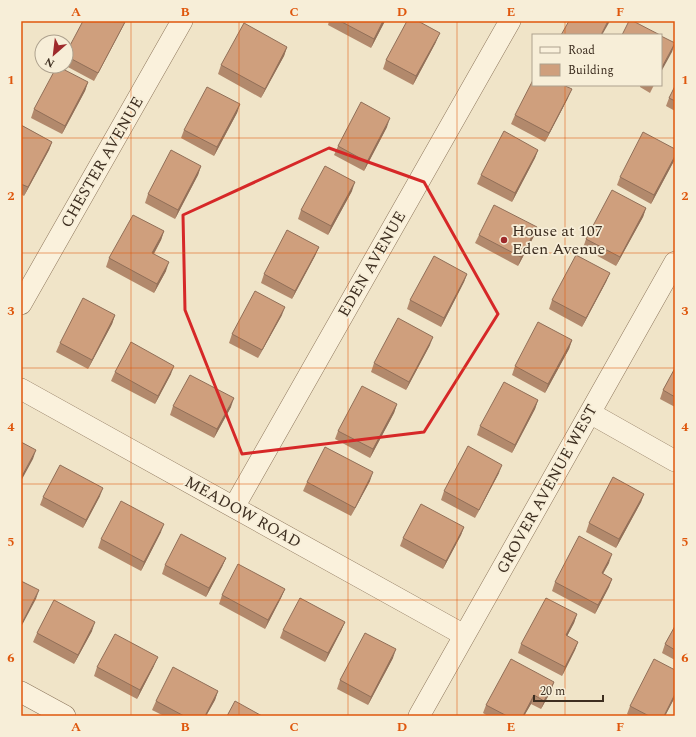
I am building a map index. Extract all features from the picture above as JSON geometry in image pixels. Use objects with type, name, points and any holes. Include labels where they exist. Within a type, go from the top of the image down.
[{"type":"street","name":"CHESTER AVENUE","points":[[21,304],[182,21]]},
{"type":"street","name":"EDEN AVENUE","points":[[234,507],[510,21]]},
{"type":"street","name":"GROVER AVENUE WEST","points":[[419,716],[675,262]]},
{"type":"street","name":"MEADOW ROAD","points":[[21,389],[464,635]]},
{"type":"street","points":[[590,413],[675,461]]},
{"type":"street","points":[[21,692],[65,716]]},
{"type":"highlighted area","points":[[329,148],[424,182],[498,314],[424,432],[242,454],[185,310],[183,215]]},
{"type":"building","points":[[83,21],[125,22],[98,73],[74,60],[74,38]]},
{"type":"building","points":[[340,21],[383,21],[374,39]]},
{"type":"building","points":[[407,21],[418,21],[440,33],[416,76],[386,60]]},
{"type":"building","points":[[569,21],[608,21],[602,34],[562,34]]},
{"type":"building","points":[[629,21],[633,21],[658,34],[622,34]]},
{"type":"building","points":[[244,23],[287,47],[265,89],[221,65]]},
{"type":"building","points":[[662,36],[675,43],[662,67]]},
{"type":"building","points":[[53,74],[72,74],[88,82],[65,126],[34,109]]},
{"type":"building","points":[[532,82],[532,86],[565,86],[572,89],[549,133],[515,115]]},
{"type":"building","points":[[675,86],[675,101],[669,98]]},
{"type":"building","points":[[207,87],[240,104],[217,147],[184,130]]},
{"type":"building","points":[[361,102],[390,118],[367,162],[338,146]]},
{"type":"building","points":[[21,125],[52,142],[28,187],[21,184]]},
{"type":"building","points":[[504,131],[538,150],[515,193],[481,175]]},
{"type":"building","points":[[643,132],[675,149],[675,156],[654,195],[620,177]]},
{"type":"building","points":[[171,150],[201,166],[178,210],[148,194]]},
{"type":"building","points":[[325,166],[355,182],[331,226],[301,210]]},
{"type":"building","points":[[612,190],[646,208],[620,257],[586,239]]},
{"type":"building","name":"House at 107 Eden Avenue","points":[[494,205],[537,227],[521,257],[479,235]]},
{"type":"building","points":[[133,215],[164,231],[152,253],[169,262],[157,284],[109,258]]},
{"type":"building","points":[[287,230],[319,247],[295,291],[264,274]]},
{"type":"building","points":[[576,255],[610,273],[586,318],[552,300]]},
{"type":"building","points":[[434,256],[467,274],[444,318],[410,300]]},
{"type":"building","points":[[255,291],[285,307],[262,350],[232,334]]},
{"type":"building","points":[[83,298],[115,315],[92,360],[60,343]]},
{"type":"building","points":[[398,318],[433,337],[409,382],[374,363]]},
{"type":"building","points":[[538,322],[572,340],[548,384],[515,366]]},
{"type":"building","points":[[131,342],[174,366],[158,396],[115,372]]},
{"type":"building","points":[[675,368],[675,397],[663,390]]},
{"type":"building","points":[[190,375],[234,398],[217,429],[173,406]]},
{"type":"building","points":[[504,382],[538,400],[515,445],[480,426]]},
{"type":"building","points":[[362,386],[397,404],[373,449],[338,431]]},
{"type":"building","points":[[21,442],[36,450],[21,478]]},
{"type":"building","points":[[468,446],[502,465],[479,510],[444,491]]},
{"type":"building","points":[[325,447],[373,472],[355,508],[307,482]]},
{"type":"building","points":[[60,465],[103,488],[86,520],[43,497]]},
{"type":"building","points":[[613,477],[644,494],[619,539],[589,523]]},
{"type":"building","points":[[121,501],[164,524],[144,562],[101,539]]},
{"type":"building","points":[[421,504],[464,527],[446,561],[403,538]]},
{"type":"building","points":[[181,534],[226,558],[209,588],[165,565]]},
{"type":"building","points":[[579,536],[612,554],[602,573],[612,579],[598,605],[555,582]]},
{"type":"building","points":[[238,564],[285,589],[268,620],[222,595]]},
{"type":"building","points":[[21,581],[39,590],[22,623],[21,622]]},
{"type":"building","points":[[300,598],[345,622],[328,653],[283,630]]},
{"type":"building","points":[[546,598],[577,614],[566,635],[578,642],[565,667],[521,644]]},
{"type":"building","points":[[54,600],[95,622],[78,655],[37,633]]},
{"type":"building","points":[[675,626],[675,650],[665,644]]},
{"type":"building","points":[[365,633],[396,649],[371,697],[340,680]]},
{"type":"building","points":[[115,634],[158,657],[140,690],[97,667]]},
{"type":"building","points":[[511,659],[554,682],[544,701],[534,695],[523,716],[507,716],[486,705]]},
{"type":"building","points":[[654,659],[675,670],[675,694],[664,716],[649,716],[630,706]]},
{"type":"building","points":[[173,667],[218,691],[205,716],[184,716],[156,701]]},
{"type":"building","points":[[235,701],[262,716],[227,716]]},
{"type":"place","name":"House at 107 Eden Avenue","points":[[504,240]]}]
